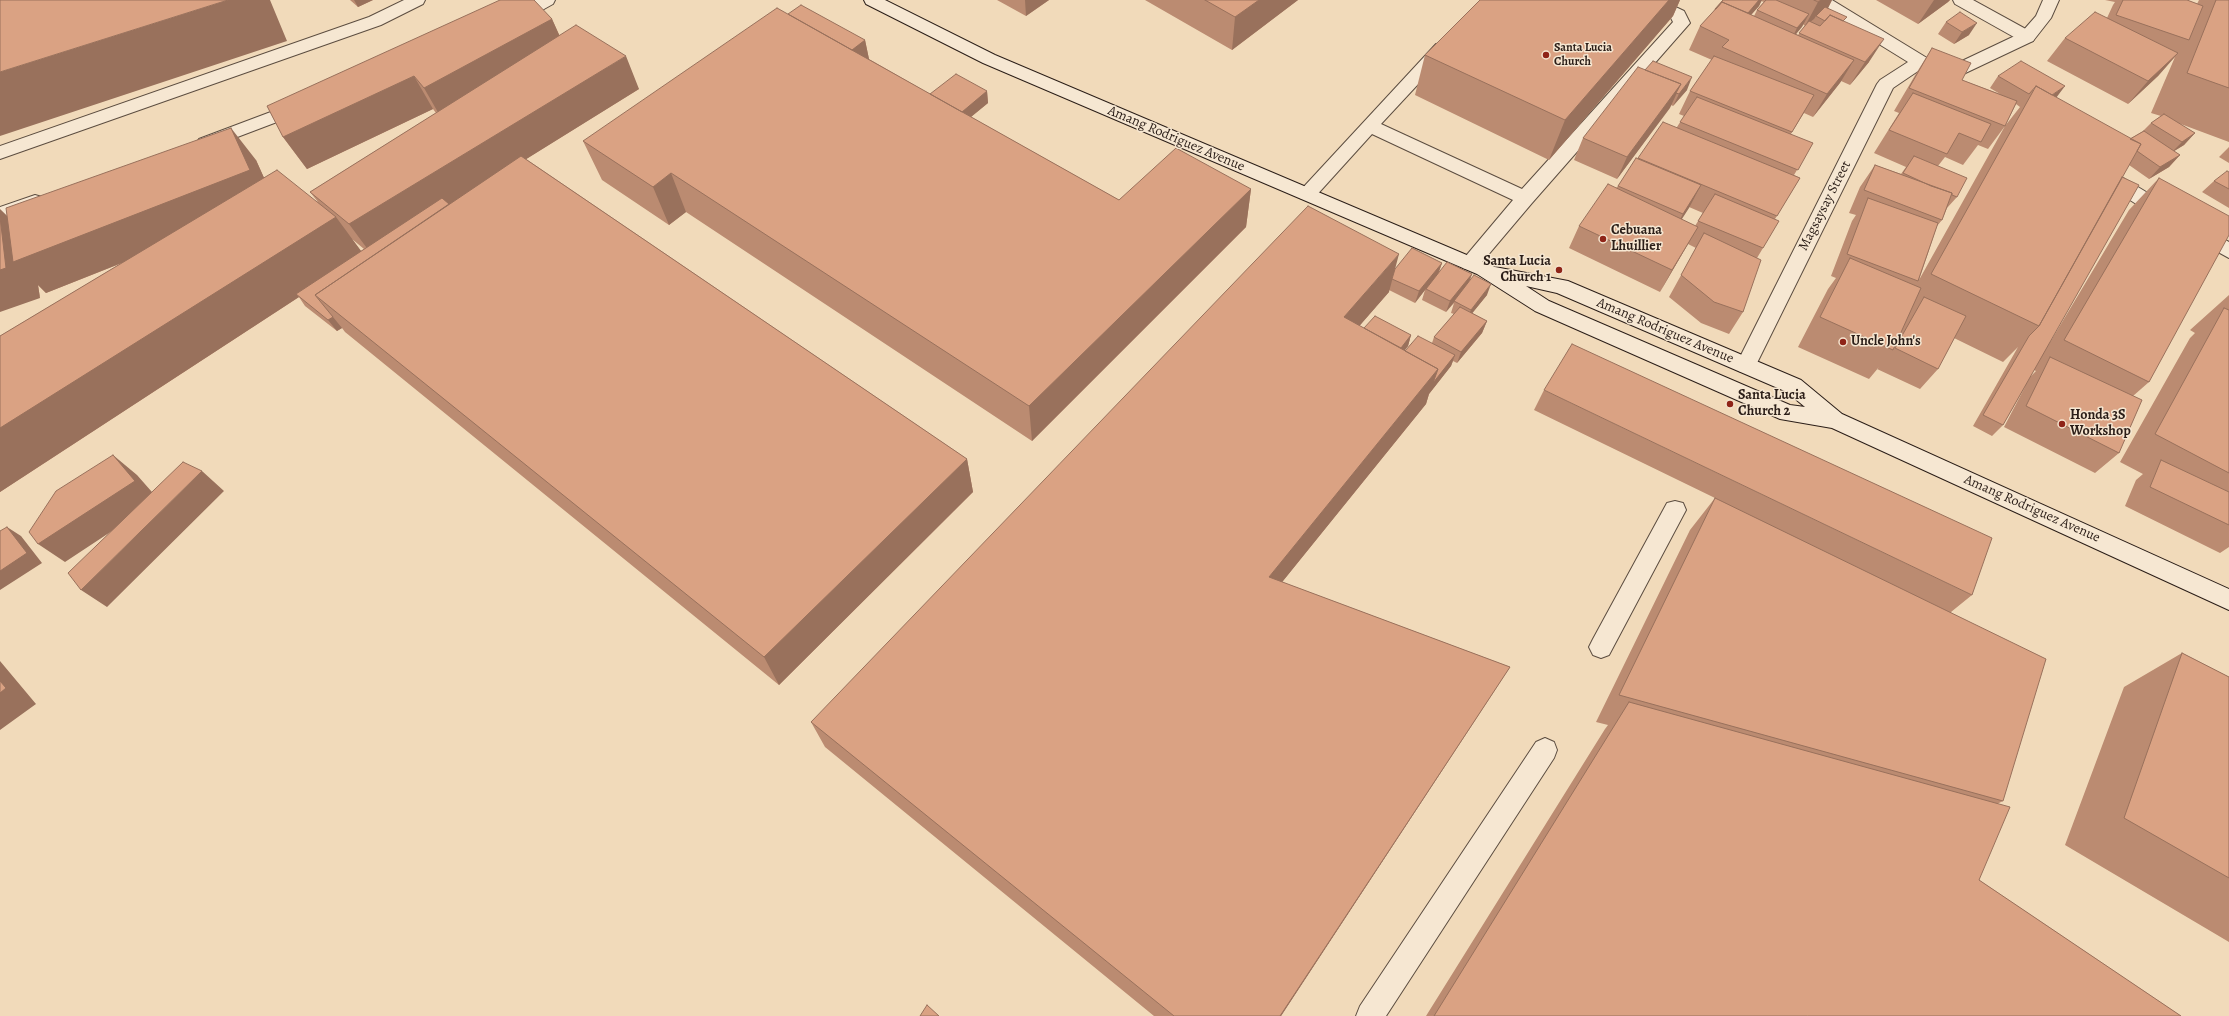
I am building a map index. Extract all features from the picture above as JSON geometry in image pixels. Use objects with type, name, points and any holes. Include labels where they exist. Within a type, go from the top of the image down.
[{"type":"main road","points":[[0,153],[375,21],[417,0]]},
{"type":"main road","points":[[497,28],[547,0]]},
{"type":"main road","name":"Amang Rodriguez Avenue","points":[[872,0],[989,59],[1477,266],[1542,306],[1787,413],[1834,420],[2108,543],[2229,600]]},
{"type":"main road","points":[[1477,266],[1525,198],[1682,23],[1678,15],[1648,0]]},
{"type":"main road","points":[[1820,0],[1965,89]]},
{"type":"main road","points":[[1961,0],[2027,37]]},
{"type":"main road","points":[[1945,76],[1973,62],[2002,51],[2027,37],[2043,18],[2051,0]]},
{"type":"main road","points":[[1306,193],[1455,34]]},
{"type":"main road","name":"Magsaysay Street","points":[[1746,365],[1886,84],[1921,61]]},
{"type":"main road","points":[[191,148],[316,101]]},
{"type":"main road","points":[[1369,126],[1525,198]]},
{"type":"main road","points":[[2091,167],[2229,251]]},
{"type":"main road","points":[[0,214],[51,197]]},
{"type":"main road","name":"Amang Rodriguez Avenue","points":[[1477,266],[1561,286],[1746,365],[1794,386],[1834,420]]},
{"type":"main road","points":[[1600,647],[1675,510]]},
{"type":"main road","points":[[1370,1016],[1545,750]]},
{"type":"building","points":[[0,0],[228,0],[0,72]]},
{"type":"building","points":[[500,0],[534,0],[552,19],[424,88],[414,76],[283,137],[267,106]]},
{"type":"building","points":[[1205,0],[1259,0],[1235,17]]},
{"type":"building","name":"Santa Lucia Church","points":[[1480,0],[1669,0],[1565,120],[1425,55]]},
{"type":"building","points":[[1723,0],[1759,0],[1748,13],[1722,2],[1715,9]]},
{"type":"building","points":[[1766,0],[1776,0],[1809,14],[1797,28],[1757,10]]},
{"type":"building","points":[[2123,0],[2187,0],[2203,6],[2189,40],[2116,15]]},
{"type":"building","points":[[2216,0],[2229,0],[2229,88],[2187,73]]},
{"type":"building","points":[[1722,2],[1854,60],[1827,94],[1722,47],[1729,40],[1700,26]]},
{"type":"building","points":[[801,5],[865,40],[852,50],[788,14]]},
{"type":"building","points":[[1825,7],[1847,17],[1843,21],[1830,15],[1825,21],[1816,16]]},
{"type":"building","points":[[777,8],[1119,200],[1176,148],[1251,189],[1029,406],[671,173],[653,187],[583,141]]},
{"type":"building","points":[[1960,12],[1977,23],[1962,32],[1946,22]]},
{"type":"building","points":[[2095,12],[2178,53],[2148,81],[2065,38]]},
{"type":"building","points":[[1830,15],[1884,39],[1865,62],[1799,33],[1809,21],[1820,26]]},
{"type":"building","points":[[576,25],[626,56],[349,224],[310,192]]},
{"type":"building","points":[[1932,48],[1971,63],[1962,80],[2017,101],[2005,126],[1909,88]]},
{"type":"building","points":[[1714,56],[1814,95],[1792,132],[1690,91]]},
{"type":"building","points":[[1653,61],[1692,77],[1679,94],[1676,93],[1681,84],[1645,70]]},
{"type":"building","points":[[2021,61],[2065,86],[2052,95],[2036,86],[2029,94],[1998,76]]},
{"type":"building","points":[[1638,67],[1681,84],[1627,157],[1583,138]]},
{"type":"building","points":[[956,74],[987,91],[962,112],[930,94]]},
{"type":"building","points":[[2036,86],[2141,144],[2039,326],[1931,274]]},
{"type":"building","points":[[1913,93],[1991,124],[1981,142],[1959,133],[1947,154],[1889,130]]},
{"type":"building","points":[[1697,97],[1813,143],[1798,170],[1680,122]]},
{"type":"building","points":[[2164,114],[2195,133],[2182,142],[2151,123]]},
{"type":"building","points":[[1663,122],[1800,178],[1777,216],[1638,158]]},
{"type":"building","points":[[231,128],[250,170],[13,262],[6,208]]},
{"type":"building","points":[[2144,131],[2180,155],[2160,167],[2137,151],[2141,144],[2130,139]]},
{"type":"building","points":[[521,156],[967,459],[764,657],[315,295]]},
{"type":"building","points":[[1914,156],[1967,178],[1957,197],[1952,195],[1952,193],[1931,186],[1903,173]]},
{"type":"building","points":[[1636,158],[1701,185],[1683,214],[1618,186]]},
{"type":"building","points":[[1875,165],[1952,193],[1942,220],[1864,190]]},
{"type":"building","points":[[277,170],[336,217],[0,428],[0,336]]},
{"type":"building","points":[[2227,171],[2229,172],[2229,189],[2214,181]]},
{"type":"building","points":[[2122,177],[2139,185],[2003,425],[1983,415],[2029,336],[2039,326]]},
{"type":"building","points":[[2159,178],[2229,216],[2229,235],[2149,382],[2064,340]]},
{"type":"building","points":[[1608,184],[1698,227],[1672,270],[1579,226]]},
{"type":"building","points":[[1715,194],[1779,221],[1763,248],[1698,221]]},
{"type":"building","points":[[442,198],[449,204],[315,295],[333,317],[328,320],[296,294]]},
{"type":"building","points":[[1868,198],[1938,223],[1918,281],[1847,254]]},
{"type":"building","points":[[1308,206],[1399,254],[1344,317],[1438,369],[1269,577],[1510,667],[1280,1016],[1174,1016],[811,722]]},
{"type":"building","points":[[0,217],[6,268],[0,270]]},
{"type":"building","points":[[1704,233],[1761,260],[1743,312],[1714,302],[1681,275]]},
{"type":"building","points":[[1412,248],[1442,263],[1419,291],[1392,279],[1395,269]]},
{"type":"building","points":[[1850,258],[1921,288],[1893,350],[1820,317]]},
{"type":"building","points":[[1447,262],[1472,274],[1450,301],[1426,289]]},
{"type":"building","points":[[1474,275],[1491,284],[1471,310],[1454,301]]},
{"type":"building","points":[[1924,297],[1966,316],[1938,369],[1895,348]]},
{"type":"building","points":[[1460,307],[1487,321],[1461,352],[1434,337]]},
{"type":"building","points":[[2224,308],[2229,310],[2229,473],[2155,434]]},
{"type":"building","points":[[1375,316],[1411,335],[1401,348],[1364,328]]},
{"type":"building","points":[[1418,336],[1455,355],[1433,383],[1438,369],[1405,351]]},
{"type":"building","points":[[1572,344],[1992,538],[1972,595],[1544,390]]},
{"type":"building","points":[[2050,357],[2142,400],[2119,453],[2026,406]]},
{"type":"building","points":[[113,455],[135,481],[38,544],[29,532],[56,491]]},
{"type":"building","points":[[2161,460],[2229,492],[2229,525],[2150,487]]},
{"type":"building","points":[[183,462],[202,471],[81,590],[68,573]]},
{"type":"building","points":[[1715,498],[2046,659],[2003,801],[1619,695]]},
{"type":"building","points":[[7,527],[27,553],[0,571],[0,531]]},
{"type":"building","points":[[2182,653],[2229,677],[2229,878],[2124,818]]},
{"type":"building","points":[[0,681],[6,688],[0,693]]},
{"type":"building","points":[[1629,702],[2010,807],[1979,880],[2181,1016],[1434,1016]]},
{"type":"building","points":[[927,1005],[939,1016],[920,1016]]},
{"type":"place","name":"Santa Lucia Church","points":[[1546,55]]},
{"type":"place","name":"Cebuana Lhuillier","points":[[1603,239]]},
{"type":"place","name":"Santa Lucia Church 1","points":[[1559,270]]},
{"type":"place","name":"Uncle John's","points":[[1843,342]]},
{"type":"place","name":"Santa Lucia Church 2","points":[[1730,404]]},
{"type":"place","name":"Honda 3S Workshop","points":[[2062,424]]}]
